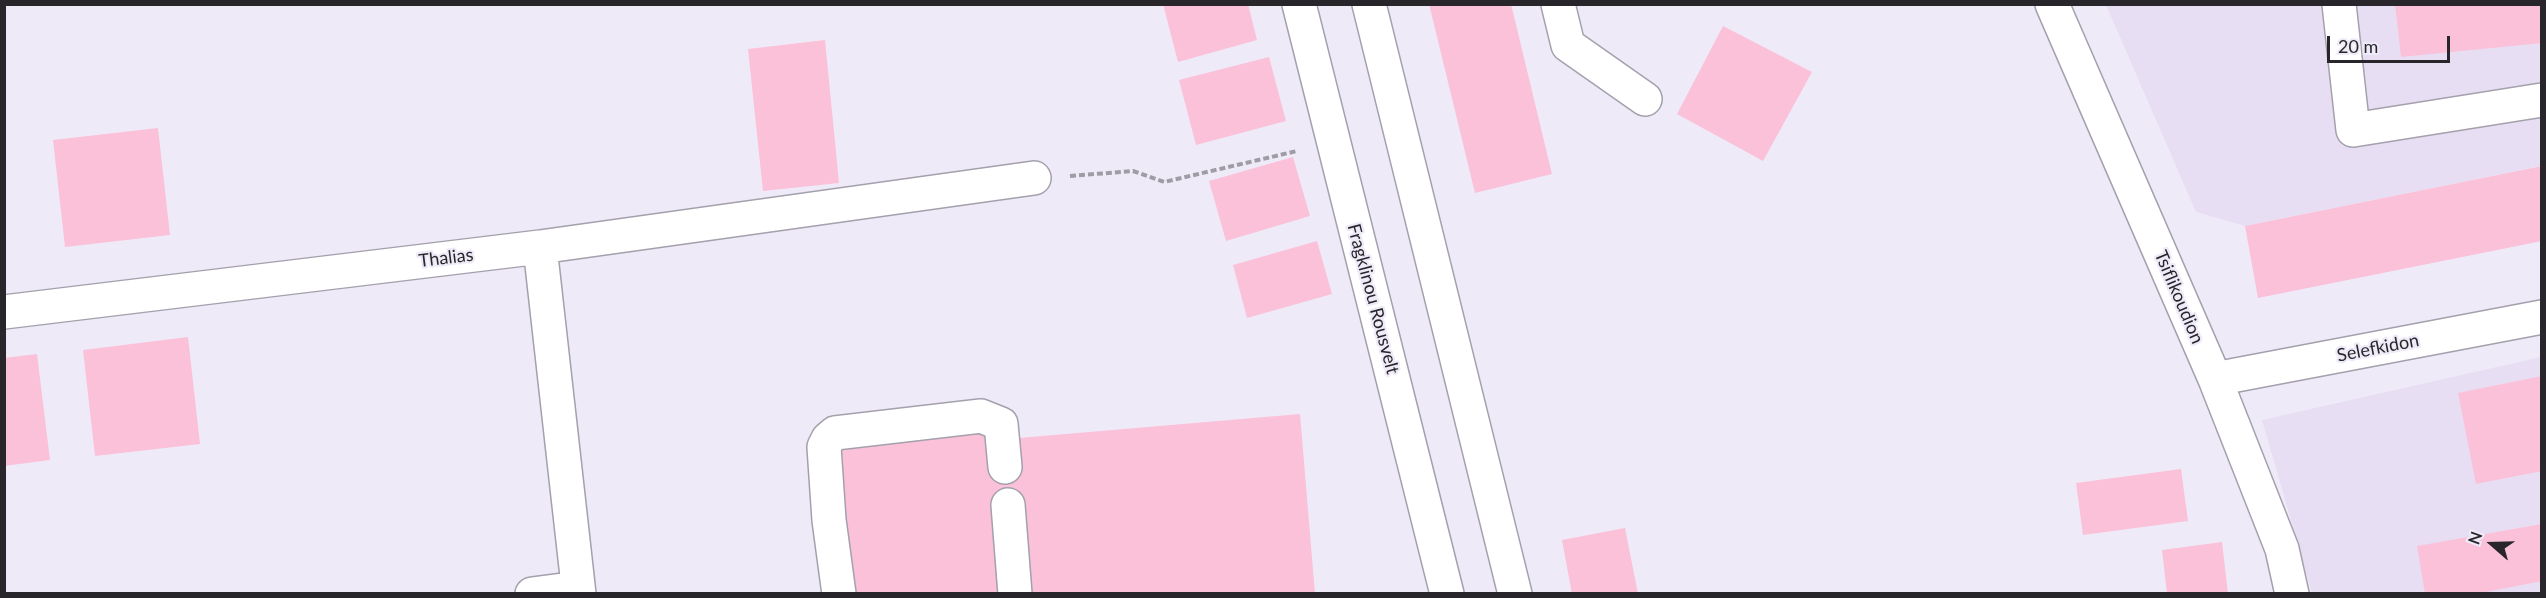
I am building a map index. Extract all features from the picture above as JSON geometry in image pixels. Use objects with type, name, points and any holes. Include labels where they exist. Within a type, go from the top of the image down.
[{"type":"street","name":"Fragklinou Rousvelt","points":[[1299,4],[1447,594]]},
{"type":"street","points":[[1369,4],[1515,594]]},
{"type":"street","points":[[1558,4],[1568,45],[1646,99]]},
{"type":"street","name":"Tsiflikoudion","points":[[2052,4],[2215,379],[2282,549],[2292,594]]},
{"type":"street","points":[[2339,4],[2353,130],[2541,100]]},
{"type":"street","name":"Thalias","points":[[4,312],[540,247],[1034,178]]},
{"type":"street","points":[[532,594],[579,591],[540,247]]},
{"type":"street","name":"Selefkidon","points":[[2215,379],[2541,317]]},
{"type":"street","points":[[839,594],[829,520],[824,447],[835,433],[981,416],[1001,424],[1005,467]]},
{"type":"street","points":[[1008,505],[1015,594]]},
{"type":"path","points":[[1034,178],[1133,171],[1164,182],[1333,142]]},
{"type":"shaded area","points":[[2106,5],[2541,5],[2541,166],[2245,226],[2196,212]]},
{"type":"shaded area","points":[[2541,357],[2541,593],[2312,593],[2262,420]]},
{"type":"building","points":[[1163,4],[1248,4],[1257,40],[1178,62]]},
{"type":"building","points":[[1429,4],[1511,4],[1552,174],[1475,193]]},
{"type":"building","points":[[2395,4],[2542,4],[2542,43],[2401,57]]},
{"type":"building","points":[[1723,26],[1812,72],[1763,161],[1677,114]]},
{"type":"building","points":[[825,40],[839,183],[763,191],[748,49]]},
{"type":"building","points":[[1269,57],[1286,121],[1196,145],[1179,80]]},
{"type":"building","points":[[158,128],[170,235],[65,247],[53,140]]},
{"type":"building","points":[[1293,157],[1310,216],[1226,241],[1209,181]]},
{"type":"building","points":[[2542,166],[2542,241],[2258,298],[2245,226]]},
{"type":"building","points":[[1317,241],[1332,294],[1247,318],[1233,265]]},
{"type":"building","points":[[188,337],[200,444],[95,456],[83,350]]},
{"type":"building","points":[[37,354],[50,460],[4,466],[4,358]]},
{"type":"building","points":[[2542,376],[2542,471],[2476,484],[2458,393]]},
{"type":"building","points":[[1300,414],[1315,594],[1032,594],[1025,503],[993,506],[1001,594],[847,594],[834,444],[987,430],[990,468],[1022,466],[1019,438]]},
{"type":"building","points":[[2181,469],[2188,521],[2083,535],[2076,483]]},
{"type":"building","points":[[2542,524],[2542,581],[2476,594],[2425,594],[2417,546]]},
{"type":"building","points":[[1625,528],[1638,594],[1572,594],[1562,540]]},
{"type":"building","points":[[2222,542],[2228,594],[2167,594],[2162,550]]}]
